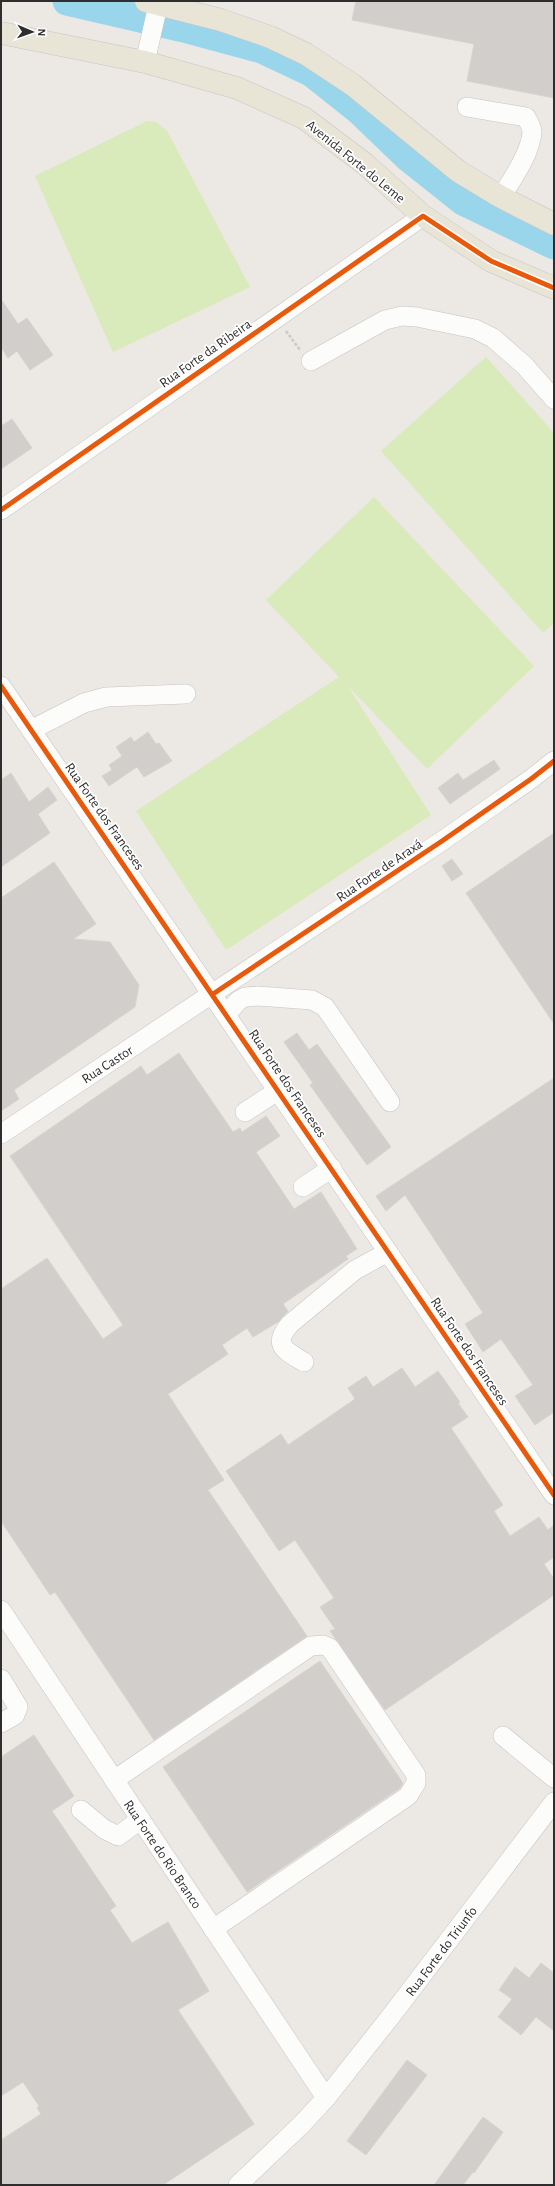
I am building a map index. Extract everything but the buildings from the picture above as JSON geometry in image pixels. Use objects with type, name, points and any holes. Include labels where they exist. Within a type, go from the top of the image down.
[{"type":"main road","points":[[155,5],[221,20],[270,37],[306,54],[353,85],[458,171],[501,197],[554,224]]},
{"type":"main road","name":"Avenida Forte do Leme","points":[[1,34],[147,55],[237,88],[304,118],[364,164],[423,216],[491,261],[554,288]]},
{"type":"street","points":[[147,55],[155,5]]},
{"type":"street","points":[[467,107],[526,117],[532,130],[529,145],[501,197]]},
{"type":"street","name":"Rua Forte da Ribeira","points":[[1,510],[423,216]]},
{"type":"street","points":[[311,362],[385,320],[402,316],[417,317],[475,329],[494,338],[524,365],[554,399]]},
{"type":"street","name":"Rua Forte dos Franceses","points":[[1,686],[279,1090],[554,1495]]},
{"type":"street","points":[[31,730],[84,703],[106,697],[186,694]]},
{"type":"street","name":"Rua Forte de Araxá","points":[[213,994],[442,842],[531,779],[554,760]]},
{"type":"street","name":"Rua Castor","points":[[1,1134],[213,994]]},
{"type":"street","points":[[227,1014],[238,1001],[245,997],[258,996],[312,1000],[325,1007],[390,1102]]},
{"type":"street","points":[[245,1112],[279,1090]]},
{"type":"street","points":[[303,1187],[332,1168]]},
{"type":"street","points":[[304,1362],[285,1351],[280,1342],[281,1334],[290,1324],[355,1270],[388,1252]]},
{"type":"street","name":"Rua Forte do Rio Branco","points":[[1,1610],[326,2098]]},
{"type":"street","points":[[114,1780],[311,1646],[323,1645],[330,1648],[416,1775],[416,1783],[408,1796],[213,1928]]},
{"type":"street","points":[[1,1680],[18,1707],[15,1715],[1,1723]]},
{"type":"street","points":[[504,1736],[554,1778]]},
{"type":"street","name":"Rua Forte do Triunfo","points":[[238,2185],[302,2124],[326,2098],[391,2016],[554,1802]]},
{"type":"street","points":[[81,1810],[104,1829],[118,1836],[140,1820]]},
{"type":"path","points":[[278,317],[292,341],[311,362]]},
{"type":"green space","points":[[147,121],[156,122],[167,131],[250,287],[113,352],[35,176]]},
{"type":"green space","points":[[486,357],[554,433],[554,623],[543,633],[381,451]]},
{"type":"green space","points":[[374,497],[534,666],[427,769],[347,685],[431,815],[226,950],[136,811],[339,677],[266,600]]},
{"type":"waterway","points":[[67,1],[184,28],[262,49],[311,72],[360,111],[409,158],[463,201],[554,245]]},
{"type":"cycle path","points":[[1,510],[423,216],[491,261],[554,288]]},
{"type":"cycle path","points":[[1,686],[554,1495]]},
{"type":"cycle path","points":[[213,994],[442,841],[531,779],[554,761]]}]
